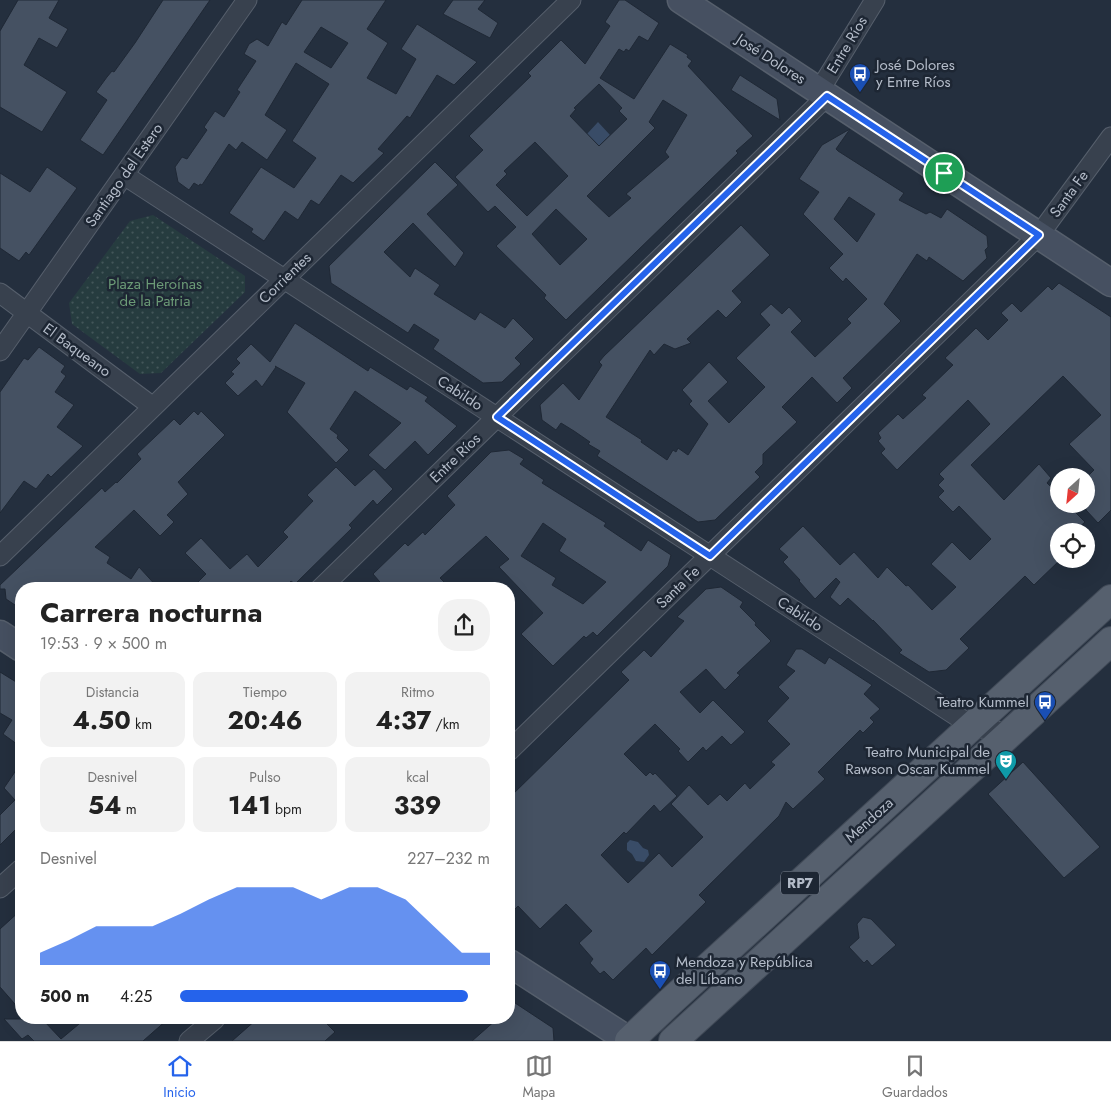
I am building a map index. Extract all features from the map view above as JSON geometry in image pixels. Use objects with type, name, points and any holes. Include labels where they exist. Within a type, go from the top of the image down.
[{"type":"main road","name":"Mendoza","points":[[629,1041],[1111,599]]},
{"type":"main road","name":"Mendoza","points":[[673,1041],[1111,641]]},
{"type":"street","name":"Santiago del Estero","points":[[0,351],[247,0]]},
{"type":"street","name":"Corrientes","points":[[0,556],[571,0]]},
{"type":"street","name":"José Dolores","points":[[681,0],[1111,283]]},
{"type":"street","name":"Entre Ríos","points":[[327,582],[497,417],[823,93],[874,0]]},
{"type":"street","name":"Santa Fe","points":[[515,745],[1039,235],[1111,137]]},
{"type":"street","name":"Cabildo","points":[[124,175],[972,726],[1010,734]]},
{"type":"street","name":"El Baqueano","points":[[0,293],[153,406]]},
{"type":"street","points":[[0,634],[15,644]]},
{"type":"street","points":[[965,775],[972,726]]},
{"type":"street","points":[[0,888],[15,874]]},
{"type":"street","points":[[515,967],[629,1041]]},
{"type":"street","points":[[189,1041],[209,1024]]},
{"type":"green space","name":"Plaza Heroínas de la Patria","points":[[153,215],[245,276],[245,292],[161,373],[140,374],[72,324],[69,303],[130,221]]},
{"type":"water","points":[[598,122],[610,135],[599,146],[587,134]]},
{"type":"water","points":[[630,840],[638,842],[643,848],[648,850],[649,855],[644,862],[636,861],[627,850],[627,843]]},
{"type":"building","points":[[18,0],[59,0],[49,18],[68,29],[57,48],[39,38],[24,65],[67,92],[42,132],[0,107],[0,31]]},
{"type":"building","points":[[163,0],[210,0],[103,155],[80,140],[107,100],[96,92],[112,71],[114,72]]},
{"type":"building","points":[[302,0],[386,0],[367,29],[388,43],[367,78],[396,94],[416,59],[401,49],[417,24],[477,62],[454,85],[437,75],[410,118],[407,116],[378,149],[384,153],[353,183],[341,175],[319,205],[311,200],[298,220],[285,211],[264,241],[251,232],[253,229],[229,213],[261,167],[294,188],[316,158],[292,141],[329,84],[296,63],[265,115],[287,130],[267,160],[242,142],[236,150],[229,144],[202,185],[200,184],[199,186],[194,183],[189,190],[178,182],[175,167],[182,157],[187,159],[207,130],[204,127],[215,111],[224,117],[240,92],[237,90],[256,61],[244,54],[249,44],[257,39],[268,46],[282,22],[286,25]],"holes":[[[321,27],[348,43],[331,68],[304,52]]]},
{"type":"building","points":[[453,0],[485,0],[478,9],[498,23],[490,38],[443,14]]},
{"type":"building","points":[[619,0],[625,0],[659,23],[648,41],[639,36],[629,51],[626,49],[624,52],[619,49],[600,78],[634,99],[670,44],[688,55],[687,57],[692,61],[688,66],[753,136],[736,151],[738,153],[566,320],[544,298],[546,295],[496,246],[516,227],[495,206],[488,212],[455,177],[483,150],[469,136],[531,76],[528,73],[561,40],[585,64],[610,26],[605,22]],"holes":[[[599,84],[622,108],[619,111],[627,119],[599,146],[570,116],[576,109],[574,108]],[[663,100],[687,115],[665,152],[669,157],[626,194],[631,198],[609,217],[587,196],[655,128],[649,122]],[[535,142],[568,176],[527,216],[496,185],[507,174],[504,171]],[[556,209],[587,239],[560,265],[532,234]]]},
{"type":"building","points":[[740,75],[777,99],[780,120],[731,90]]},
{"type":"building","points":[[850,129],[836,149],[838,151],[904,193],[899,200],[926,214],[930,212],[941,218],[947,209],[987,236],[988,247],[985,250],[987,258],[963,281],[929,257],[927,261],[917,254],[884,304],[901,321],[843,378],[852,388],[837,403],[812,377],[782,407],[797,422],[763,454],[763,464],[755,472],[760,477],[715,520],[698,522],[597,456],[600,451],[588,444],[590,442],[574,431],[561,423],[556,430],[542,420],[540,405],[563,383],[579,400],[602,365],[599,362],[604,356],[741,225],[770,255],[732,291],[742,302],[726,318],[718,310],[687,339],[691,343],[675,349],[664,344],[654,355],[650,350],[606,417],[642,440],[641,442],[667,460],[673,450],[676,452],[678,448],[688,455],[708,424],[689,404],[692,401],[682,390],[709,362],[728,382],[708,401],[729,423],[765,387],[736,358],[770,325],[760,314],[771,304],[782,314],[789,307],[802,321],[791,332],[815,357],[851,323],[847,319],[867,299],[846,278],[843,282],[829,268],[843,254],[803,214],[819,192],[799,179],[822,145]],"holes":[[[849,197],[875,214],[857,242],[834,219]]]},
{"type":"building","points":[[435,162],[458,185],[427,214],[464,253],[455,267],[413,223],[384,252],[410,277],[415,268],[440,285],[434,294],[475,320],[480,312],[505,328],[513,318],[534,339],[515,358],[521,364],[502,382],[483,383],[433,349],[439,340],[414,324],[408,333],[331,283],[329,266]]},
{"type":"building","points":[[47,167],[77,188],[29,255],[26,252],[19,261],[0,248],[0,173],[30,192]]},
{"type":"building","points":[[1059,283],[1111,317],[1111,510],[1098,523],[1089,513],[1095,513],[1095,468],[1092,468],[1069,444],[1101,415],[1063,376],[971,465],[1004,500],[1039,464],[1050,477],[1047,483],[1050,486],[1050,513],[1076,513],[1085,522],[1050,523],[1050,568],[1052,568],[1034,585],[1025,576],[960,639],[969,648],[946,670],[929,672],[899,653],[902,650],[848,598],[840,606],[830,597],[840,582],[836,578],[815,599],[783,562],[788,557],[779,549],[803,526],[840,565],[854,552],[878,578],[887,567],[932,610],[956,587],[931,564],[952,542],[970,560],[991,539],[959,506],[953,512],[938,497],[944,491],[938,485],[944,479],[939,474],[990,424],[968,400],[897,470],[881,453],[885,449],[878,441],[881,438],[878,433],[898,414],[903,419],[926,398],[922,395],[953,365],[945,358],[976,328],[988,340],[1008,320],[1001,313],[1012,303],[1021,312],[1048,286],[1052,290]]},
{"type":"building","points":[[295,323],[368,371],[370,367],[407,390],[410,386],[428,397],[425,401],[457,426],[428,455],[415,441],[385,470],[368,455],[401,423],[355,391],[330,429],[338,435],[337,438],[349,450],[336,463],[287,412],[305,383],[275,366],[262,387],[256,380],[238,396],[225,383],[234,374],[231,372],[240,363],[236,359],[251,344],[270,362]]},
{"type":"building","points":[[39,347],[65,366],[61,372],[66,376],[55,392],[74,405],[57,427],[83,446],[51,477],[48,474],[36,489],[24,481],[0,513],[0,392],[24,358],[28,360]]},
{"type":"building","points":[[194,411],[198,415],[201,411],[225,435],[178,482],[188,494],[167,515],[174,522],[160,536],[134,510],[95,547],[110,557],[107,563],[131,579],[139,567],[153,582],[15,582],[15,605],[6,599],[5,589],[0,589],[0,585],[102,488],[105,492],[117,483],[141,459],[137,454],[174,419],[180,425]]},
{"type":"building","points":[[509,450],[524,459],[520,464],[544,480],[542,483],[606,523],[604,526],[641,551],[648,540],[671,555],[668,566],[597,636],[593,632],[586,638],[584,636],[553,666],[521,634],[543,613],[499,567],[509,559],[486,536],[440,578],[444,582],[380,582],[373,574],[405,543],[408,546],[423,532],[425,535],[455,505],[447,496],[491,452]],"holes":[[[543,523],[566,539],[559,551],[606,582],[583,604],[552,585],[556,578],[521,556]]]},
{"type":"building","points":[[336,467],[355,486],[374,469],[393,489],[377,505],[373,500],[349,525],[352,528],[297,582],[198,582],[206,574],[185,553],[201,538],[230,569],[247,554],[258,567],[288,537],[283,532],[313,501],[307,495]]},
{"type":"building","points":[[721,587],[743,602],[740,607],[771,641],[737,673],[740,675],[725,690],[706,669],[680,692],[700,713],[713,700],[745,732],[731,745],[722,736],[706,751],[703,747],[688,762],[678,751],[680,749],[655,724],[624,754],[646,776],[650,772],[653,775],[655,773],[677,796],[660,812],[654,805],[626,834],[624,832],[601,855],[628,883],[659,853],[672,867],[703,837],[671,804],[689,785],[708,805],[720,794],[727,801],[745,783],[750,789],[775,765],[771,762],[790,744],[767,721],[789,698],[778,687],[795,671],[786,665],[796,649],[802,649],[825,664],[829,657],[872,685],[864,694],[880,709],[870,718],[874,722],[863,733],[860,730],[818,772],[825,779],[793,809],[786,802],[779,816],[699,895],[706,902],[652,955],[646,948],[613,980],[604,971],[600,974],[590,963],[593,959],[579,943],[592,931],[566,904],[540,929],[518,906],[515,909],[515,792],[629,680],[621,672],[644,650],[651,657],[684,621],[677,617],[706,589]]},
{"type":"building","points":[[0,672],[15,681],[15,743],[3,734],[12,720],[0,713]]},
{"type":"building","points":[[1023,762],[1100,847],[1064,878],[988,794]]},
{"type":"building","points":[[15,772],[15,800],[4,788]]},
{"type":"building","points":[[15,800],[15,830],[0,845],[0,815]]},
{"type":"building","points":[[15,915],[15,1004],[0,987],[0,929]]},
{"type":"building","points":[[863,917],[871,919],[896,945],[872,966],[867,960],[864,963],[849,947],[859,938],[857,924]]},
{"type":"building","points":[[515,1003],[553,1028],[554,1041],[472,1041],[491,1024],[515,1024]]},
{"type":"building","points":[[4,1019],[15,1019],[15,1024],[47,1024],[61,1039],[79,1024],[162,1024],[143,1041],[34,1041],[28,1035],[22,1039]]},
{"type":"building","points":[[251,1024],[327,1024],[335,1032],[325,1041],[232,1041]]},
{"type":"place","name":"José Dolores y Entre Ríos","points":[[860,93]]},
{"type":"place","name":"Teatro Kummel","points":[[1045,721]]},
{"type":"place","name":"Teatro Municipal de Rawson Oscar Kummel","points":[[1006,780]]},
{"type":"place","name":"Mendoza y República del Líbano","points":[[660,990]]},
{"type":"route","points":[[827,96],[944,173],[1039,235],[710,556],[497,417],[827,96]]}]
